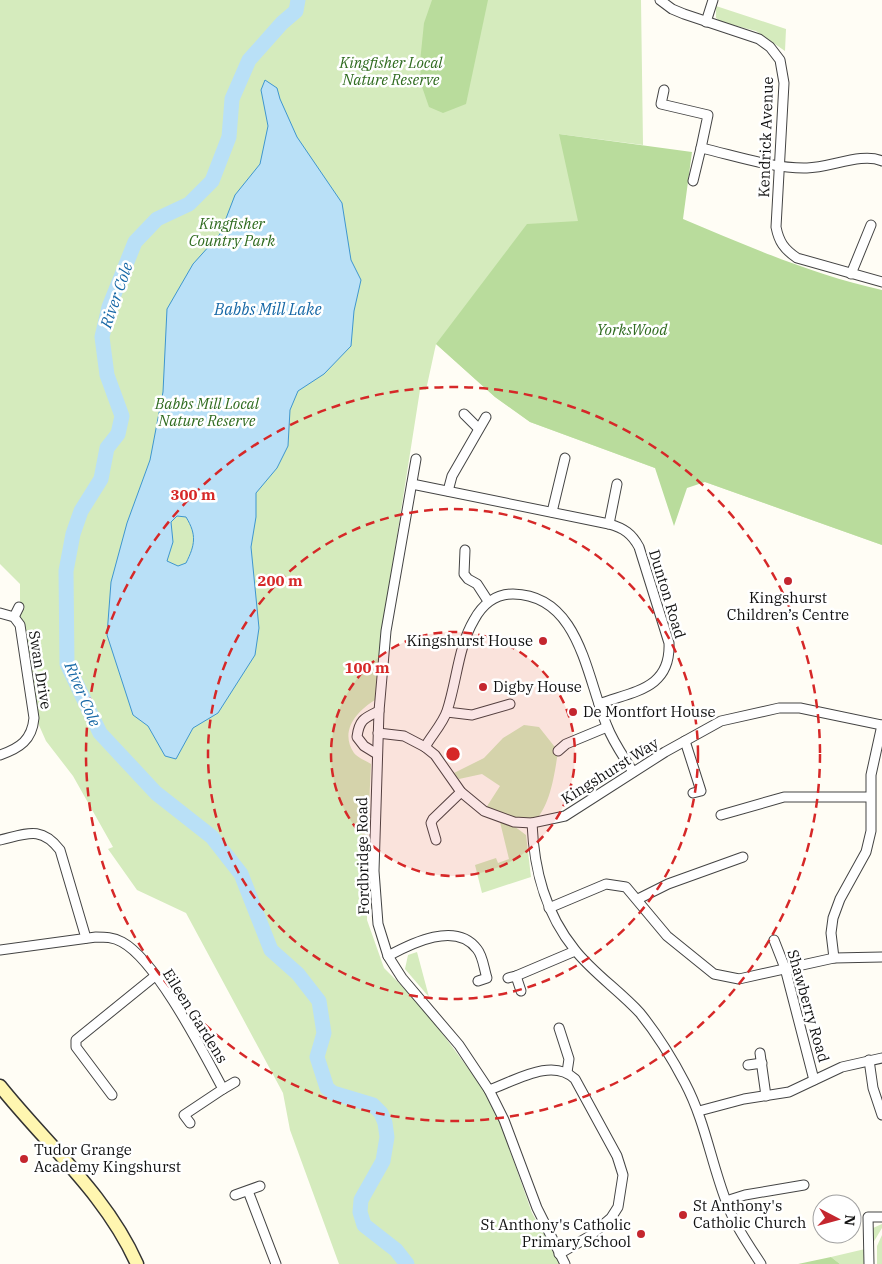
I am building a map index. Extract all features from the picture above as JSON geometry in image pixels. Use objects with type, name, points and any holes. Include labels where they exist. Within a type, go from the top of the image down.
[{"type":"street","name":"Kendrick Avenue","points":[[660,0],[672,10],[759,39],[770,47],[780,60],[784,83],[776,227],[779,240],[785,250],[797,258],[882,282]]},
{"type":"street","points":[[706,22],[714,0]]},
{"type":"street","points":[[664,90],[661,104],[708,115],[693,182]]},
{"type":"street","points":[[701,148],[780,165],[806,168],[832,166],[856,158],[882,161]]},
{"type":"street","points":[[851,274],[871,225]]},
{"type":"street","points":[[464,414],[478,428]]},
{"type":"street","points":[[448,491],[452,476],[486,417]]},
{"type":"street","points":[[552,512],[565,458]]},
{"type":"street","name":"Fordbridge Road","points":[[416,459],[386,631],[379,711],[374,870],[378,924],[388,956],[402,978],[459,1045],[489,1090],[504,1120],[537,1208],[565,1264]]},
{"type":"street","name":"Dunton Road","points":[[412,484],[609,524],[622,528],[634,537],[669,643],[670,659],[664,673],[652,686],[599,704]]},
{"type":"street","points":[[609,524],[617,484]]},
{"type":"street","points":[[465,550],[464,574],[476,584],[488,601]]},
{"type":"street","points":[[425,746],[447,712],[466,637],[474,619],[488,601],[507,594],[523,594],[552,606],[567,622],[579,645],[607,727],[633,772]]},
{"type":"street","points":[[14,617],[19,608]]},
{"type":"street","name":"Swan Drive","points":[[0,613],[14,617],[21,630],[34,718],[31,731],[23,746],[0,755]]},
{"type":"street","points":[[447,712],[472,715],[510,704]]},
{"type":"street","name":"Kingshurst Way","points":[[378,733],[404,736],[425,746],[435,755],[461,792],[484,811],[498,818],[514,822],[532,823],[564,816],[633,772],[722,721],[778,708],[808,708],[882,725]]},
{"type":"street","points":[[377,754],[364,746],[357,737],[358,725],[379,711]]},
{"type":"street","points":[[834,958],[831,933],[833,918],[840,899],[866,852],[877,822],[870,797],[871,775],[882,725]]},
{"type":"street","points":[[558,751],[566,744],[607,727]]},
{"type":"street","points":[[685,741],[701,791],[693,793]]},
{"type":"street","points":[[436,840],[431,823],[461,792]]},
{"type":"street","points":[[721,815],[784,797],[870,797]]},
{"type":"street","points":[[532,823],[533,854],[541,890],[549,908],[575,951],[640,1014],[684,1081],[699,1111],[726,1201],[742,1235],[761,1264]]},
{"type":"street","points":[[0,840],[34,832],[54,842],[60,850],[86,938]]},
{"type":"street","points":[[638,900],[668,884],[743,857]]},
{"type":"street","points":[[549,908],[606,884],[626,887],[667,936],[714,974],[739,979],[834,958],[882,957]]},
{"type":"street","points":[[388,956],[400,949],[444,935],[457,935],[464,938],[478,950],[487,978],[478,981]]},
{"type":"street","name":"Eileen Gardens","points":[[0,950],[86,938],[111,937],[121,941],[130,947],[167,992],[224,1090]]},
{"type":"street","name":"Shawberry Road","points":[[774,940],[785,968],[814,1080]]},
{"type":"street","points":[[521,991],[512,977],[575,951]]},
{"type":"street","points":[[112,1095],[76,1048],[76,1040],[155,976]]},
{"type":"street","points":[[559,1028],[569,1059],[567,1072]]},
{"type":"street","points":[[760,1053],[766,1096]]},
{"type":"street","points":[[699,1111],[744,1099],[789,1092],[842,1067],[882,1058]]},
{"type":"street","points":[[869,1060],[873,1088],[882,1115]]},
{"type":"street","points":[[748,1065],[762,1064]]},
{"type":"street","points":[[489,1090],[549,1068],[567,1072],[575,1079],[617,1156],[623,1175],[618,1207],[611,1218],[590,1236],[559,1254]]},
{"type":"street","points":[[190,1123],[184,1115],[235,1082]]},
{"type":"street","points":[[0,1086],[104,1204],[123,1234],[137,1264]]},
{"type":"street","points":[[726,1201],[745,1195],[804,1185]]},
{"type":"street","points":[[235,1195],[260,1186]]},
{"type":"street","points":[[248,1191],[276,1264]]},
{"type":"street","points":[[869,1264],[868,1217],[882,1217]]},
{"type":"green space","name":"Kingfisher Country Park","points":[[0,0],[641,0],[643,145],[559,134],[882,545],[705,482],[655,468],[530,422],[495,397],[436,344],[426,390],[420,390],[380,644],[375,700],[356,716],[349,729],[348,737],[354,753],[371,764],[367,920],[384,968],[422,1006],[485,1091],[500,1122],[532,1213],[561,1264],[339,1264],[290,1130],[283,1093],[186,913],[137,890],[108,849],[113,847],[73,776],[46,741],[38,723],[20,616],[20,584],[0,564]]},
{"type":"green space","points":[[432,0],[488,0],[466,104],[443,113],[429,107],[421,84],[420,62],[424,23]]},
{"type":"green space","points":[[716,6],[786,29],[785,51],[756,31],[721,22],[716,18]]},
{"type":"green space","name":"YorksWood","points":[[559,134],[692,152],[683,219],[806,268],[882,290],[882,545],[705,482],[687,488],[674,526],[655,468],[530,422],[495,397],[436,344],[527,224],[578,221]]},
{"type":"green space","points":[[524,725],[539,727],[558,751],[551,790],[543,809],[532,823],[484,811],[500,786],[482,774],[459,779],[454,773],[484,758],[503,738]]},
{"type":"green space","points":[[500,822],[514,826],[526,835],[531,877],[482,893],[475,865],[496,858],[498,863],[509,859]]},
{"type":"green space","points":[[417,952],[429,997],[405,969],[408,955]]},
{"type":"green space","points":[[882,1224],[882,1228],[873,1243],[873,1228]]},
{"type":"green space","points":[[882,1235],[882,1264],[877,1264],[877,1246]]},
{"type":"green space","points":[[865,1249],[865,1264],[840,1264],[831,1257]]},
{"type":"green space","points":[[831,1257],[840,1264],[798,1264]]},
{"type":"water","name":"Babbs Mill Lake","points":[[265,80],[277,88],[297,137],[342,203],[351,260],[361,280],[354,311],[351,346],[324,374],[298,391],[290,410],[288,446],[277,468],[256,493],[256,517],[251,547],[259,628],[255,655],[218,713],[193,728],[176,759],[165,756],[148,726],[133,715],[107,635],[111,582],[127,523],[150,460],[163,392],[167,309],[193,264],[220,234],[235,195],[260,164],[268,126],[261,90]],"holes":[[[177,516],[186,517],[192,529],[193,545],[186,563],[178,566],[167,561],[173,542],[171,522]]]},
{"type":"waterway","name":"River Cole","points":[[298,0],[296,11],[282,23],[249,60],[232,99],[229,137],[212,181],[189,204],[157,219],[135,242],[109,307],[102,337],[107,375],[122,416],[118,434],[107,448],[101,479],[81,511],[73,534],[66,571],[67,664],[100,733],[156,793],[212,837],[241,874],[271,950],[298,974],[319,1001],[324,1033],[317,1057],[327,1088],[333,1093],[373,1105],[381,1113],[385,1123],[387,1137],[383,1161],[361,1200],[360,1212],[364,1225],[396,1250],[407,1264]]},
{"type":"place","name":"Kingshurst Children’s Centre","points":[[788,581]]},
{"type":"place","name":"Kingshurst House","points":[[543,641]]},
{"type":"place","name":"Digby House","points":[[483,687]]},
{"type":"place","name":"De Montfort House","points":[[573,712]]},
{"type":"place","name":"Tudor Grange Academy Kingshurst","points":[[24,1159]]},
{"type":"place","name":"St Anthony's Catholic Church","points":[[683,1215]]},
{"type":"place","name":"St Anthony's Catholic Primary School","points":[[641,1234]]},
{"type":"park label","name":"Kingfisher Local Nature Reserve","points":[[391,72]]},
{"type":"park label","name":"Babbs Mill Local Nature Reserve","points":[[207,412]]}]
